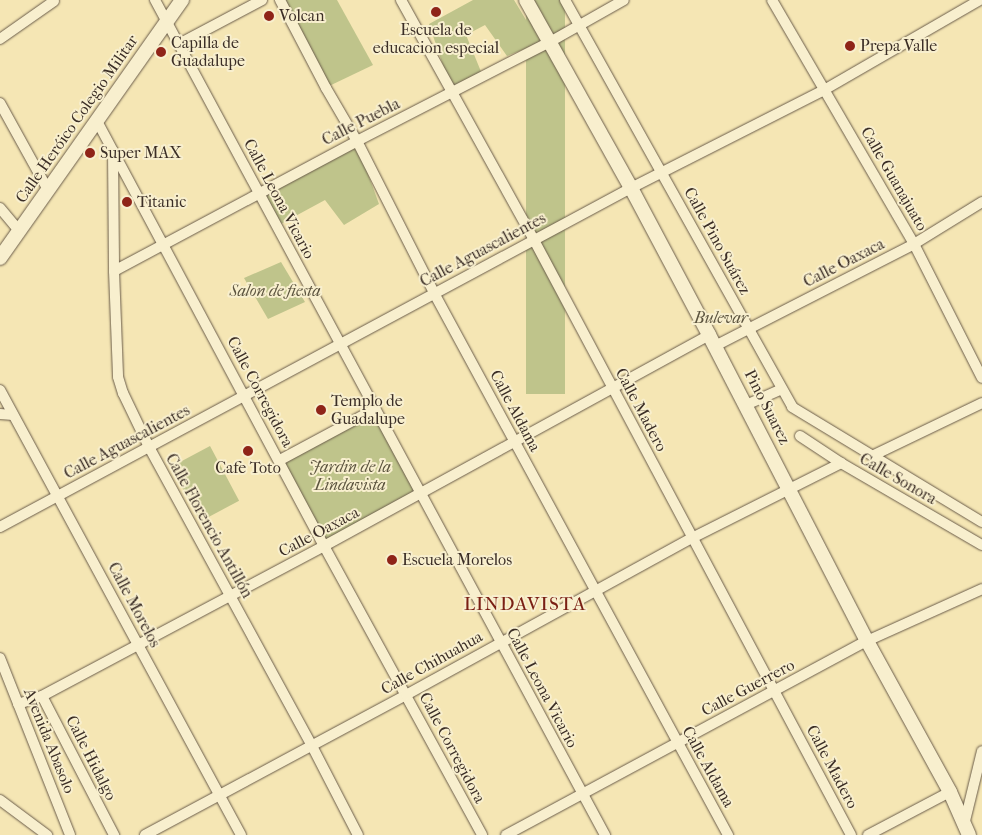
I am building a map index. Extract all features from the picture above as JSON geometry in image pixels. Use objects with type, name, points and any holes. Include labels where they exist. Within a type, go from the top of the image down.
[{"type":"street","name":"Calle Leona Vicario","points":[[155,0],[605,835]]},
{"type":"street","name":"Calle Heróico Colegio Militar","points":[[0,258],[182,0]]},
{"type":"street","points":[[179,44],[262,0]]},
{"type":"street","name":"Calle Aldama","points":[[280,0],[326,88],[357,141],[434,293],[728,835]]},
{"type":"street","name":"Calle Madero","points":[[401,0],[534,240],[851,835]]},
{"type":"street","name":"Pino Suarez","points":[[526,0],[548,43],[631,188],[712,340],[867,641],[950,792],[966,830]]},
{"type":"street","name":"Calle Pino Suárez","points":[[565,0],[792,407],[982,522]]},
{"type":"street","name":"Calle Puebla","points":[[114,272],[258,193],[548,43],[624,0]]},
{"type":"street","name":"Calle Guanajuato","points":[[772,0],[914,244],[982,378]]},
{"type":"street","points":[[0,39],[54,1]]},
{"type":"street","name":"Calle Aguascalientes","points":[[0,527],[57,495],[246,397],[340,344],[631,188],[662,174],[824,90],[979,3]]},
{"type":"street","points":[[0,103],[48,190]]},
{"type":"street","name":"Calle Corregidora","points":[[97,121],[280,460],[324,546],[482,835]]},
{"type":"street","name":"Calle Florencio Antillón","points":[[113,150],[114,272],[118,377],[123,393],[149,447],[312,746],[358,835]]},
{"type":"street","name":"Calle Oaxaca","points":[[18,704],[42,696],[138,645],[324,546],[612,388],[712,340],[748,329],[914,244],[982,202]]},
{"type":"street","points":[[0,208],[19,231]]},
{"type":"street","points":[[746,405],[782,389]]},
{"type":"street","name":"Calle Morelos","points":[[0,390],[241,835]]},
{"type":"street","points":[[874,455],[982,403]]},
{"type":"street","points":[[280,460],[375,409]]},
{"type":"street","points":[[0,414],[14,415]]},
{"type":"street","name":"Calle Sonora","points":[[800,436],[841,463],[982,544]]},
{"type":"street","name":"Calle Chihuahua","points":[[144,835],[220,796],[692,538],[841,463]]},
{"type":"street","name":"Calle Guerrero","points":[[506,835],[867,641],[982,588]]},
{"type":"street","name":"Avenida Abasolo","points":[[0,658],[70,835]]},
{"type":"street","name":"Calle Hidalgo","points":[[42,696],[114,835]]},
{"type":"street","points":[[966,830],[982,751]]},
{"type":"street","points":[[868,835],[950,792]]},
{"type":"street","points":[[0,800],[47,835]]},
{"type":"green space","points":[[283,0],[337,0],[373,65],[327,87]]},
{"type":"green space","points":[[473,0],[514,0],[540,43],[507,56],[485,25],[466,35],[482,74],[451,89],[429,24]]},
{"type":"green space","points":[[526,0],[565,0],[565,394],[526,394]]},
{"type":"green space","points":[[356,141],[379,204],[344,225],[325,200],[277,226],[259,194]]},
{"type":"green space","name":"Salon de fiesta","points":[[281,262],[305,302],[268,319],[244,278]]},
{"type":"green space","name":"Jardin de la Lindavista","points":[[375,409],[419,492],[324,543],[280,460]]},
{"type":"green space","points":[[210,446],[239,501],[200,521],[171,467]]},
{"type":"place","name":"Escuela de educacion especial","points":[[436,12]]},
{"type":"place","name":"Volcan","points":[[269,16]]},
{"type":"place","name":"Prepa Valle","points":[[850,46]]},
{"type":"place","name":"Capilla de Guadalupe","points":[[161,52]]},
{"type":"place","name":"Super MAX","points":[[90,153]]},
{"type":"place","name":"Titanic","points":[[127,202]]},
{"type":"place","name":"Templo de Guadalupe","points":[[321,410]]},
{"type":"place","name":"Cafe Toto","points":[[248,451]]},
{"type":"place","name":"Escuela Morelos","points":[[392,560]]},
{"type":"district","name":"LINDAVISTA","points":[[525,605]]},
{"type":"park label","name":"Bulevar","points":[[721,318]]}]
